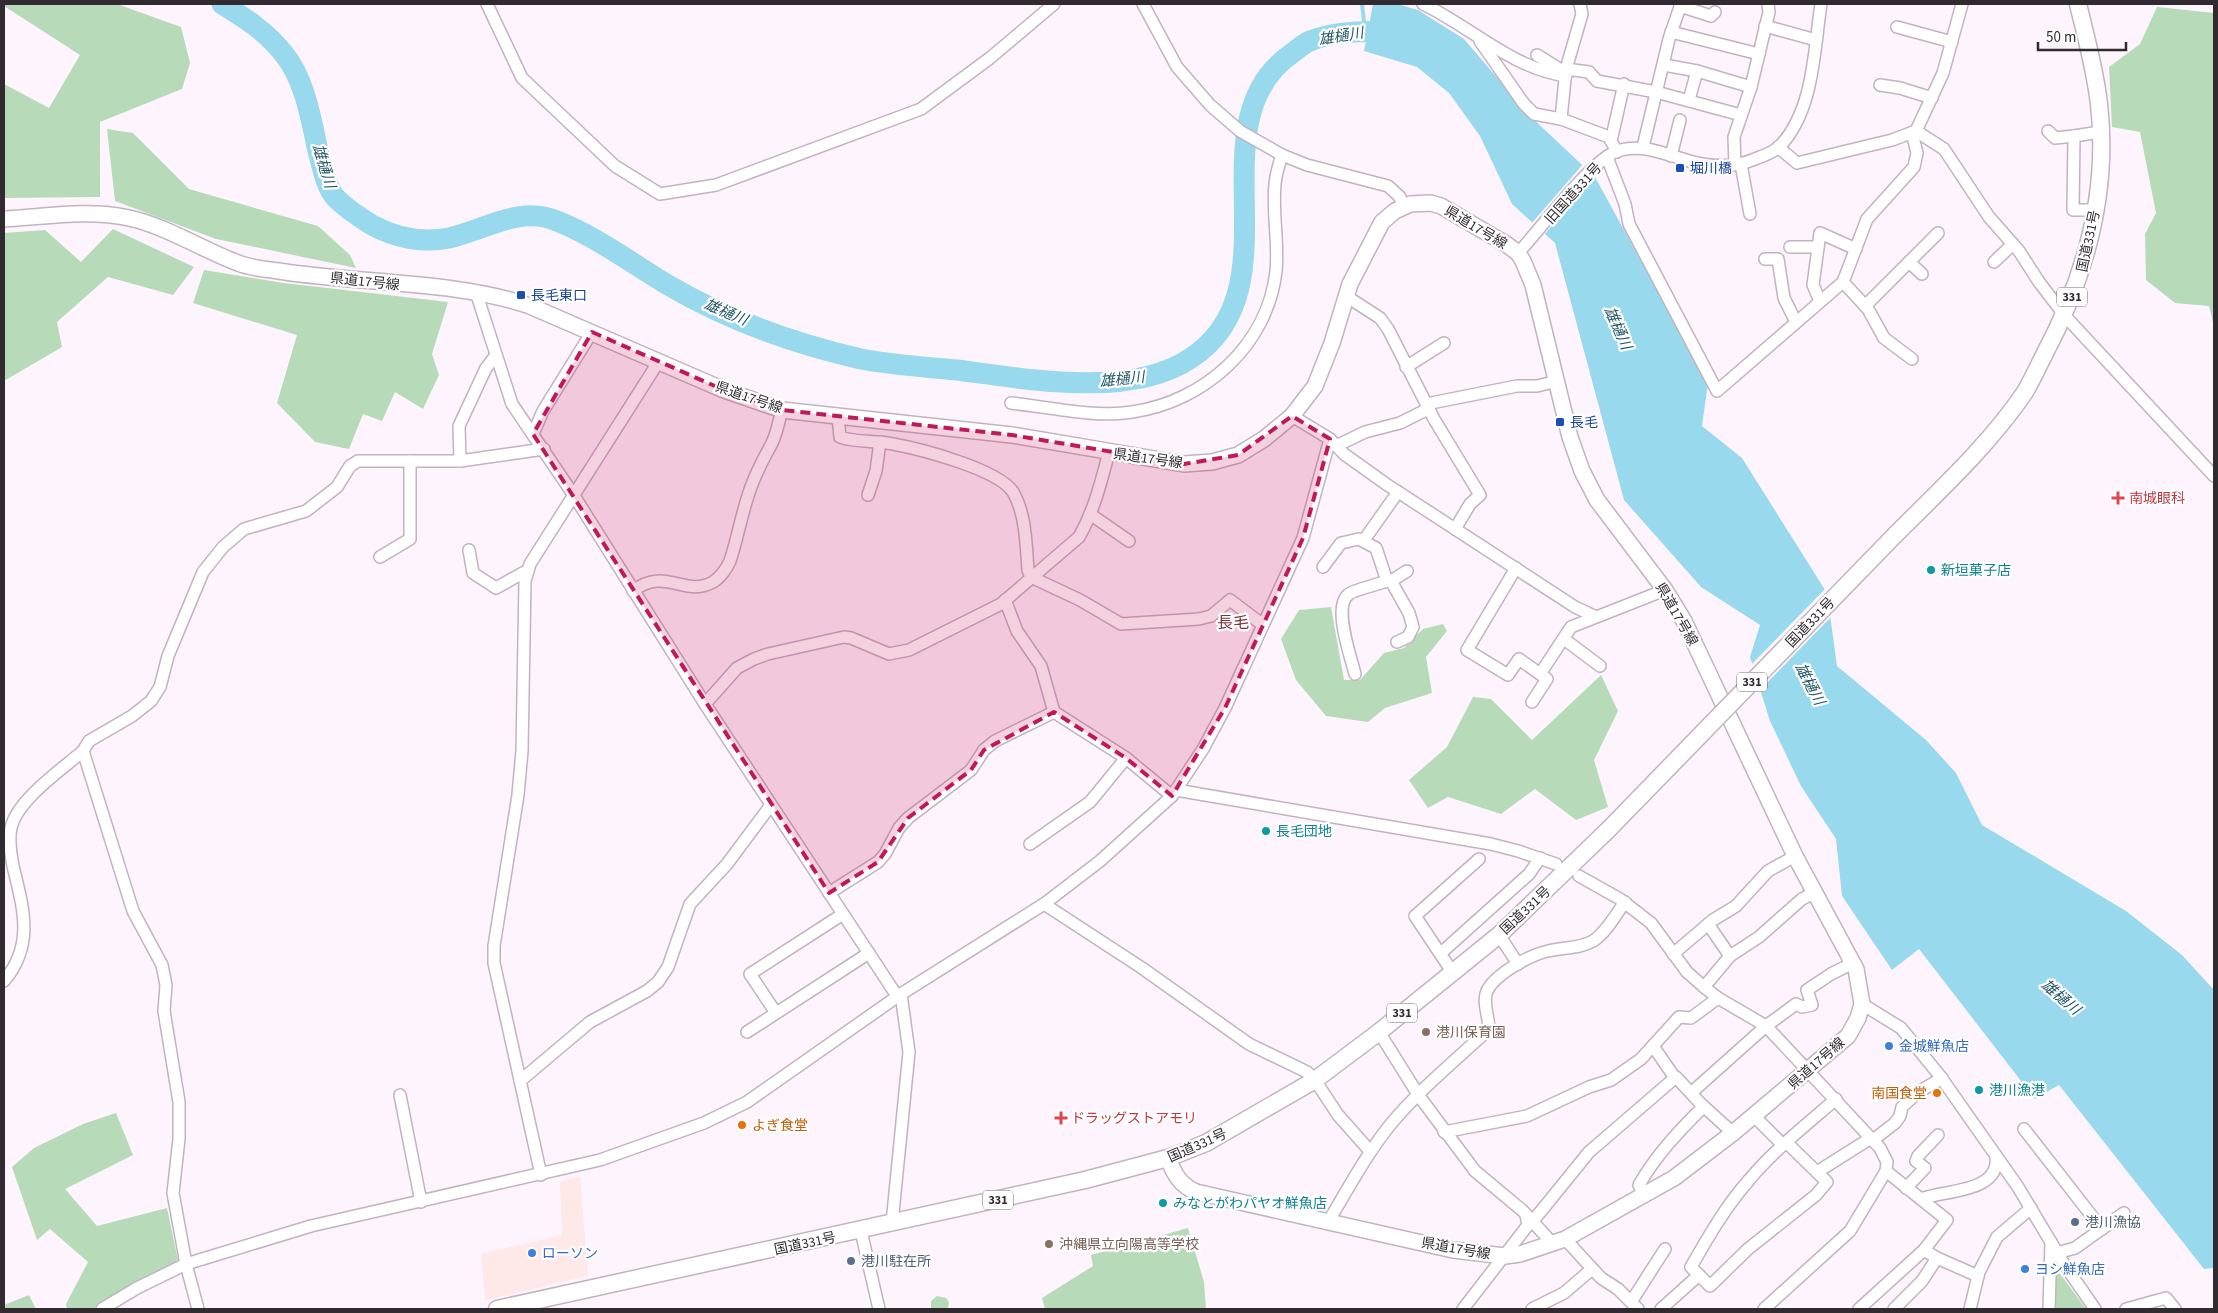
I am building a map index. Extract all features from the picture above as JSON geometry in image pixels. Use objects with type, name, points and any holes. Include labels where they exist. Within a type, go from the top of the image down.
[{"type":"highway","name":"国道331号","points":[[496,1309],[861,1231],[1085,1180],[1168,1158],[1214,1139],[1314,1080],[1379,1032],[1453,973],[1499,934],[1608,830],[1992,434],[2025,391],[2065,316],[2081,274],[2095,210],[2100,159],[2096,79],[2078,4]]},
{"type":"main road","name":"県道17号線","points":[[4,218],[58,214],[109,215],[150,225],[240,264],[280,271],[476,292],[530,306],[724,390],[782,410],[1012,435],[1184,464],[1212,462],[1238,455],[1264,439],[1292,416],[1306,399],[1321,372],[1356,269],[1382,222],[1403,207],[1419,202],[1441,206],[1518,253],[1533,285],[1570,437],[1588,485],[1618,530],[1666,590],[1684,621],[1795,856],[1853,963],[1861,989],[1862,1004],[1858,1018],[1848,1036],[1733,1134],[1674,1178],[1559,1241],[1528,1252],[1505,1256],[1454,1250],[1196,1192],[1186,1188],[1179,1181],[1168,1158]]},
{"type":"street","points":[[486,4],[522,78],[615,166],[660,194],[716,185],[921,109],[990,58],[1054,4]]},
{"type":"street","points":[[1143,4],[1178,67],[1210,105],[1240,131],[1282,154],[1307,165],[1388,186],[1400,197],[1403,207]]},
{"type":"street","points":[[1423,4],[1460,24],[1480,40],[1546,73],[1589,72],[1597,81],[1624,84],[1741,115]]},
{"type":"street","points":[[1561,119],[1566,72],[1582,14],[1580,4]]},
{"type":"street","points":[[1750,214],[1738,164],[1734,136],[1751,87],[1769,12],[1768,4]]},
{"type":"street","points":[[1821,4],[1816,40],[1800,114],[1778,147],[1797,163],[1914,132],[1944,150],[1989,217],[2013,244],[2065,316],[2214,476]]},
{"type":"street","points":[[1624,84],[1611,141],[1612,154],[1629,224],[1717,391],[1843,282],[1867,219],[1914,167],[1917,153],[1914,132],[1944,73],[1962,4]]},
{"type":"street","points":[[1643,147],[1672,32],[1681,5],[1710,16],[1715,12]]},
{"type":"street","points":[[1765,26],[1816,40]]},
{"type":"street","points":[[1897,27],[1952,42]]},
{"type":"street","points":[[1672,32],[1759,54]]},
{"type":"street","points":[[1480,40],[1524,104],[1534,114],[1561,119],[1609,137],[1611,141]]},
{"type":"street","points":[[1537,56],[1566,72]]},
{"type":"street","points":[[1664,64],[1697,71],[1751,87]]},
{"type":"street","points":[[1689,100],[1697,71]]},
{"type":"street","points":[[1880,85],[1900,88],[1932,98]]},
{"type":"street","points":[[1671,156],[1680,120]]},
{"type":"street","points":[[2048,132],[2055,138],[2100,132]]},
{"type":"street","points":[[2074,136],[2073,210],[2095,210]]},
{"type":"street","name":"旧国道331号","points":[[1518,253],[1595,167],[1612,154],[1643,147],[1704,165],[1738,164],[1768,153],[1778,147]]},
{"type":"street","points":[[1011,402],[1085,411],[1132,412],[1159,406],[1187,395],[1205,386],[1222,372],[1243,349],[1255,330],[1270,297],[1276,271],[1275,182],[1282,154]]},
{"type":"street","points":[[1820,301],[1813,285],[1820,233],[1856,249]]},
{"type":"street","points":[[1865,306],[1938,233]]},
{"type":"street","points":[[1994,262],[2013,244]]},
{"type":"street","points":[[1790,247],[1817,247]]},
{"type":"street","points":[[1765,259],[1778,260],[1784,298],[1796,322]]},
{"type":"street","points":[[1909,262],[1922,274]]},
{"type":"street","points":[[1843,282],[1865,306],[1884,338],[1912,359]]},
{"type":"street","points":[[476,292],[512,404],[573,494],[704,704],[869,953],[899,995],[909,1052],[892,1223]]},
{"type":"street","points":[[1346,296],[1380,318],[1427,407],[1480,495],[1470,504],[1455,529]]},
{"type":"street","points":[[533,434],[543,411],[592,332]]},
{"type":"street","points":[[1406,367],[1444,343]]},
{"type":"street","points":[[460,461],[459,426],[486,368],[496,355]]},
{"type":"street","points":[[541,1175],[494,963],[494,946],[518,795],[522,751],[525,580],[530,564],[659,361]]},
{"type":"street","points":[[1333,443],[1400,423],[1427,407],[1517,386],[1537,386],[1557,381]]},
{"type":"street","points":[[634,591],[643,584],[660,580],[694,587],[714,582],[722,574],[729,563],[750,489],[760,462],[773,442],[782,410]]},
{"type":"street","points":[[1292,416],[1333,443],[1344,454],[1398,492],[1594,616]]},
{"type":"street","points":[[838,417],[840,437],[904,446],[984,470],[1006,484],[1012,492],[1023,521],[1028,570],[1031,577],[1086,604],[1121,624],[1211,616],[1230,600],[1263,625]]},
{"type":"street","points":[[868,495],[876,471],[880,442]]},
{"type":"street","points":[[102,1309],[137,1288],[186,1264],[312,1226],[541,1175],[608,1157],[704,1123],[748,1102],[899,995],[1044,904],[1100,862],[1174,792],[1203,749],[1225,708],[1302,538],[1333,443]]},
{"type":"street","points":[[4,981],[19,959],[25,935],[23,909],[10,850],[11,828],[24,804],[83,751],[90,741],[132,716],[151,701],[160,687],[168,656],[204,572],[224,547],[244,528],[306,511],[337,488],[350,466],[358,461],[460,461],[544,449]]},
{"type":"street","points":[[704,704],[737,668],[768,654],[844,637],[851,638],[883,653],[899,653],[976,618],[1005,600],[1079,537],[1099,491],[1109,452]]},
{"type":"street","points":[[380,557],[410,539],[410,462]]},
{"type":"street","points":[[1364,540],[1398,492]]},
{"type":"street","points":[[1090,514],[1129,541]]},
{"type":"street","points":[[1323,567],[1340,543],[1364,540],[1376,548],[1389,581],[1409,613],[1413,627],[1408,637],[1397,642]]},
{"type":"street","points":[[469,550],[473,573],[496,588],[528,570]]},
{"type":"street","points":[[1516,568],[1467,650],[1508,675],[1519,659],[1547,679],[1532,702]]},
{"type":"street","points":[[1355,674],[1341,619],[1344,601],[1350,594],[1389,581],[1407,571]]},
{"type":"street","points":[[1540,674],[1571,627],[1594,616],[1666,590]]},
{"type":"street","points":[[1005,600],[1017,632],[1041,666],[1054,712],[1126,758],[1174,792],[1491,844],[1556,864]]},
{"type":"street","points":[[1564,639],[1600,666]]},
{"type":"street","points":[[829,893],[878,862],[885,854],[899,828],[908,818],[971,770],[984,750],[995,741],[1054,712]]},
{"type":"street","points":[[83,751],[133,911],[162,964],[166,985],[164,1011],[179,1102],[179,1139],[173,1192],[186,1264],[198,1309]]},
{"type":"street","points":[[1030,844],[1090,802],[1126,758]]},
{"type":"street","points":[[520,1081],[590,1022],[647,991],[658,982],[668,967],[690,904],[727,864],[771,805]]},
{"type":"street","points":[[1673,954],[1708,924],[1736,906],[1768,871],[1795,856]]},
{"type":"street","points":[[1441,953],[1529,874],[1540,858]]},
{"type":"street","points":[[1453,973],[1415,916],[1479,859]]},
{"type":"street","points":[[1580,876],[1625,902],[1651,922],[1687,972],[1718,998],[1766,1026],[1872,1139],[1880,1148],[1887,1162],[1886,1171],[1850,1232],[1764,1309]]},
{"type":"street","points":[[1704,987],[1730,956],[1764,933],[1802,899],[1814,893]]},
{"type":"street","points":[[1328,1222],[1370,1152],[1408,1105],[1489,1029],[1485,1003],[1487,991],[1503,974],[1518,964],[1548,951],[1568,949],[1595,940],[1625,902]]},
{"type":"street","points":[[1044,904],[1142,968],[1250,1044],[1307,1072],[1338,1115],[1370,1152]]},
{"type":"street","points":[[776,1013],[750,974],[843,914]]},
{"type":"street","points":[[1708,924],[1730,956]]},
{"type":"street","points":[[1499,934],[1518,964]]},
{"type":"street","points":[[747,1032],[869,953]]},
{"type":"street","points":[[1691,1093],[1766,1026],[1796,1004],[1802,1007],[1812,1005],[1807,990],[1831,974],[1853,963]]},
{"type":"street","points":[[1444,1132],[1527,1116],[1589,1087],[1611,1080],[1642,1058],[1679,1017],[1690,1018],[1718,998]]},
{"type":"street","points":[[1862,1004],[1901,1028],[1942,1078],[2031,1208],[2095,1309]]},
{"type":"street","points":[[1379,1032],[1419,1096],[1474,1171],[1635,1305],[1665,1249]]},
{"type":"street","points":[[1653,1046],[1675,1078],[1733,1134]]},
{"type":"street","points":[[1463,1309],[1528,1225],[1530,1218],[1589,1152],[1675,1078]]},
{"type":"street","points":[[1817,1172],[1895,1123],[1900,1116],[1902,1107],[1917,1093],[1942,1078]]},
{"type":"street","points":[[400,1096],[421,1202]]},
{"type":"street","points":[[1754,1116],[1785,1144],[1817,1172],[1827,1182],[1816,1196],[1748,1249],[1710,1286],[1691,1266],[1707,1238],[1748,1181],[1785,1144],[1836,1099]]},
{"type":"street","points":[[1644,1195],[1639,1186],[1645,1175],[1674,1136],[1703,1107]]},
{"type":"street","points":[[2024,1129],[2102,1229]]},
{"type":"street","points":[[1906,1188],[1925,1168],[1916,1161],[1918,1156],[1938,1135]]},
{"type":"street","points":[[1921,1199],[1938,1193],[1955,1192],[1986,1181],[1994,1173],[1997,1164],[1996,1156]]},
{"type":"street","points":[[1859,1309],[1924,1250],[1947,1220],[1886,1171]]},
{"type":"street","points":[[1970,1309],[1978,1276],[1997,1236],[2031,1208]]},
{"type":"street","points":[[2058,1253],[2074,1248],[2124,1213]]},
{"type":"street","points":[[861,1231],[879,1309]]},
{"type":"street","points":[[2049,1309],[2051,1242]]},
{"type":"street","points":[[1924,1250],[1937,1258],[1978,1276]]},
{"type":"street","points":[[1894,1309],[1922,1281],[1937,1258]]},
{"type":"street","points":[[1532,1309],[1564,1293],[1592,1269]]},
{"type":"street","points":[[1660,1309],[1699,1275]]},
{"type":"street","points":[[2126,1309],[2166,1298],[2175,1309]]},
{"type":"highlighted area","points":[[592,332],[724,390],[782,410],[1012,435],[1184,464],[1238,455],[1292,416],[1330,439],[1303,538],[1225,708],[1172,796],[1126,758],[1054,712],[984,750],[971,770],[908,818],[878,862],[829,893],[533,434]]},
{"type":"shaded area","points":[[580,1176],[588,1276],[485,1300],[481,1254],[562,1235],[560,1182]]},
{"type":"green space","points":[[4,4],[117,4],[181,27],[190,63],[182,89],[100,122],[100,197],[4,198],[4,84],[49,108],[80,55],[4,6]]},
{"type":"green space","points":[[2157,7],[2214,13],[2214,326],[2209,306],[2175,303],[2146,280],[2145,234],[2156,213],[2140,132],[2112,127],[2109,67],[2140,44]]},
{"type":"green space","points":[[107,129],[133,133],[189,189],[318,226],[350,255],[356,268],[216,239],[115,201]]},
{"type":"green space","points":[[113,229],[194,267],[173,295],[108,277],[57,322],[62,347],[4,381],[4,233],[45,230],[81,262]]},
{"type":"green space","points":[[204,270],[284,283],[448,302],[432,354],[439,375],[423,409],[395,392],[382,421],[363,414],[349,449],[315,442],[277,403],[297,335],[193,303]]},
{"type":"green space","points":[[1331,607],[1344,680],[1360,680],[1384,653],[1404,648],[1423,629],[1443,624],[1447,631],[1426,657],[1432,693],[1385,708],[1368,722],[1326,716],[1296,680],[1281,639],[1299,610]]},
{"type":"green space","points":[[1601,675],[1618,711],[1594,760],[1608,807],[1576,820],[1535,789],[1501,814],[1448,797],[1428,808],[1409,780],[1447,747],[1473,697],[1491,699],[1532,740]]},
{"type":"green space","points":[[116,1113],[133,1155],[65,1189],[97,1226],[167,1208],[178,1260],[92,1309],[67,1309],[66,1304],[88,1262],[50,1229],[37,1240],[12,1167],[34,1148],[83,1124]]},
{"type":"green space","points":[[1188,1228],[1204,1282],[1206,1309],[1045,1309],[1042,1298],[1093,1266],[1091,1255]]},
{"type":"green space","points":[[2053,1264],[2086,1309],[2053,1309]]},
{"type":"green space","points":[[29,1295],[36,1309],[4,1309],[4,1305]]},
{"type":"green space","points":[[937,1296],[946,1298],[949,1302],[948,1309],[931,1309],[931,1301]]},
{"type":"water","points":[[1373,4],[1397,4],[1418,10],[1464,39],[1529,115],[1595,177],[1708,383],[1702,426],[1742,458],[1827,593],[1837,666],[1926,740],[1956,773],[1982,825],[2126,911],[2182,955],[2214,990],[2214,1268],[2204,1269],[2059,1085],[2035,1099],[1919,949],[1892,970],[1842,896],[1836,839],[1801,786],[1770,721],[1750,657],[1760,625],[1701,587],[1624,500],[1555,243],[1512,204],[1480,136],[1449,93],[1417,67],[1364,51]]},
{"type":"pier","points":[[1584,163],[1596,175],[1543,236],[1531,224]]},
{"type":"pier","points":[[1827,587],[1833,615],[1758,692],[1750,666]]},
{"type":"waterway","name":"雄樋川","points":[[222,4],[263,32],[284,54],[291,64],[302,88],[310,113],[322,168],[331,191],[352,212],[381,229],[400,236],[429,240],[449,238],[516,217],[543,217],[572,227],[668,285],[713,309],[761,329],[811,346],[885,363],[1014,378],[1077,383],[1109,382],[1139,378],[1167,371],[1191,358],[1222,327],[1238,290],[1244,249],[1244,162],[1249,121],[1263,84],[1291,54],[1310,41],[1331,35],[1354,32],[1397,33]]},
{"type":"waterway","points":[[1362,4],[1365,30]]},
{"type":"place","name":"堀川橋","points":[[1680,168]]},
{"type":"place","name":"長毛東口","points":[[521,295]]},
{"type":"place","name":"長毛","points":[[1560,422]]},
{"type":"place","name":"南城眼科","points":[[2118,498]]},
{"type":"place","name":"新垣菓子店","points":[[1931,570]]},
{"type":"place","name":"長毛団地","points":[[1266,831]]},
{"type":"place","name":"港川保育園","points":[[1426,1032]]},
{"type":"place","name":"金城鮮魚店","points":[[1889,1046]]},
{"type":"place","name":"港川漁港","points":[[1979,1090]]},
{"type":"place","name":"南国食堂","points":[[1937,1093]]},
{"type":"place","name":"ドラッグストアモリ","points":[[1061,1118]]},
{"type":"place","name":"よぎ食堂","points":[[742,1125]]},
{"type":"place","name":"みなとがわパヤオ鮮魚店","points":[[1163,1203]]},
{"type":"place","name":"港川漁協","points":[[2075,1222]]},
{"type":"place","name":"沖縄県立向陽高等学校","points":[[1049,1244]]},
{"type":"place","name":"ローソン","points":[[532,1253]]},
{"type":"place","name":"港川駐在所","points":[[851,1261]]},
{"type":"place","name":"ヨシ鮮魚店","points":[[2025,1269]]},
{"type":"district","name":"長毛","points":[[1233,622]]}]
